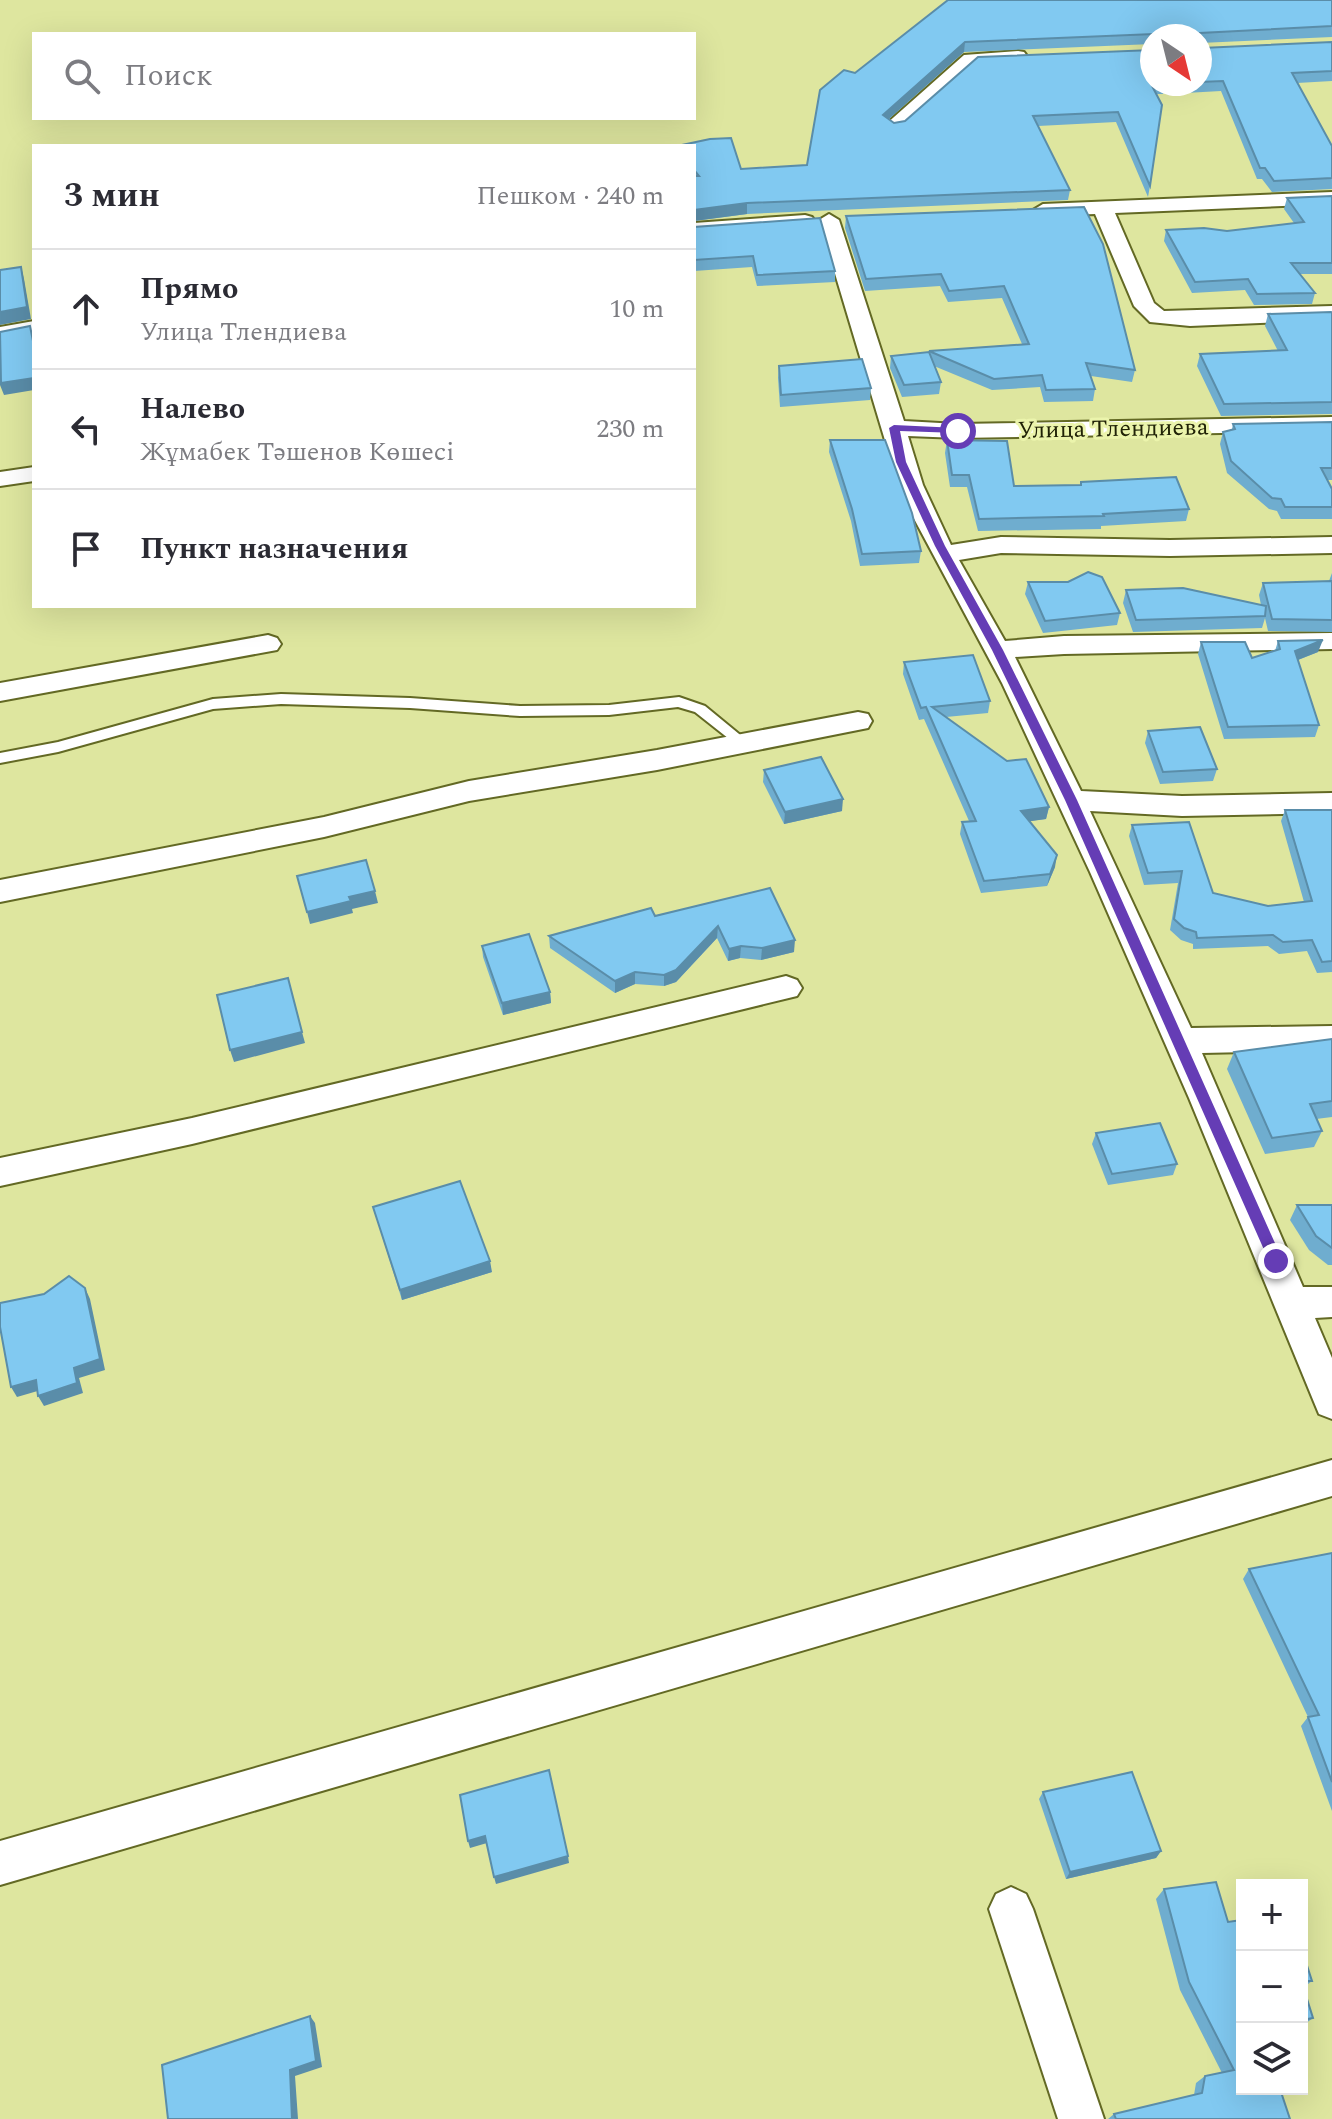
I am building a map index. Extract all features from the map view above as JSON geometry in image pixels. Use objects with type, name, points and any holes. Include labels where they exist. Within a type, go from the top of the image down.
[{"type":"street","points":[[895,125],[970,59],[1034,55]]},
{"type":"street","points":[[1027,211],[1332,198]]},
{"type":"street","points":[[1103,208],[1145,306],[1158,317],[1190,319],[1332,313]]},
{"type":"street","points":[[696,229],[837,219],[901,462],[1071,800],[1180,1041],[1332,1402]]},
{"type":"street","points":[[0,334],[32,328]]},
{"type":"street","name":"Улица Тлендиева","points":[[894,428],[958,431],[1332,424]]},
{"type":"street","points":[[0,479],[32,474]]},
{"type":"street","points":[[946,554],[1001,545],[1170,548],[1332,545]]},
{"type":"street","points":[[998,650],[1064,645],[1332,641]]},
{"type":"street","points":[[0,692],[268,644]]},
{"type":"street","points":[[0,891],[324,827],[469,791],[858,721]]},
{"type":"street","points":[[1071,800],[1182,806],[1332,803]]},
{"type":"street","points":[[0,1172],[207,1128],[786,988]]},
{"type":"street","points":[[1180,1041],[1332,1038]]},
{"type":"street","points":[[1292,1303],[1332,1302]]},
{"type":"street","points":[[0,1863],[1332,1478]]},
{"type":"street","points":[[1011,1909],[1081,2119]]},
{"type":"lane","points":[[0,758],[58,747],[213,704],[281,699],[520,711],[609,710],[679,702],[700,709],[743,743]]},
{"type":"building","points":[[948,0],[1332,0],[1332,26],[1212,32],[1212,24],[1140,24],[1140,35],[965,42],[883,115],[894,123],[905,121],[978,57],[1140,50],[1140,96],[1157,96],[1162,105],[1150,186],[1118,112],[1033,116],[1070,190],[747,203],[696,210],[696,176],[699,176],[696,172],[696,144],[686,144],[731,138],[741,169],[807,165],[820,90],[844,70],[855,73]]},
{"type":"building","points":[[1332,42],[1332,71],[1292,73],[1332,146],[1332,178],[1274,181],[1265,168],[1260,168],[1223,81],[1212,81],[1212,48]]},
{"type":"building","points":[[1332,196],[1332,263],[1291,263],[1315,293],[1257,294],[1248,279],[1195,282],[1166,230],[1204,228],[1227,231],[1304,222],[1287,198]]},
{"type":"building","points":[[1084,207],[1103,244],[1135,370],[1086,363],[1095,389],[1046,390],[1042,375],[994,379],[929,351],[1029,344],[1004,286],[949,291],[941,274],[866,279],[846,216]]},
{"type":"building","points":[[820,218],[835,271],[757,275],[753,256],[696,260],[696,227]]},
{"type":"building","points":[[21,267],[27,307],[0,312],[0,270]]},
{"type":"building","points":[[1331,312],[1332,402],[1224,404],[1200,354],[1287,350],[1268,314]]},
{"type":"building","points":[[30,326],[32,378],[1,383],[0,332]]},
{"type":"building","points":[[929,352],[941,382],[904,385],[891,356]]},
{"type":"building","points":[[862,359],[871,388],[781,395],[779,366]]},
{"type":"building","points":[[1332,422],[1332,468],[1321,468],[1332,489],[1332,507],[1285,507],[1281,499],[1272,498],[1231,461],[1223,432],[1235,429],[1233,424]]},
{"type":"building","points":[[830,440],[885,440],[912,513],[921,551],[862,554],[852,509]]},
{"type":"building","points":[[947,440],[1007,441],[1014,486],[1081,485],[1081,482],[1176,477],[1189,509],[1104,516],[979,519],[969,475],[952,475]]},
{"type":"building","points":[[1088,572],[1102,577],[1120,613],[1045,621],[1028,582],[1068,582]]},
{"type":"building","points":[[1332,581],[1332,620],[1272,619],[1263,583]]},
{"type":"building","points":[[1183,588],[1266,606],[1265,616],[1136,620],[1126,590]]},
{"type":"building","points":[[1323,640],[1295,651],[1319,725],[1228,727],[1201,642],[1245,642],[1252,658],[1280,649],[1278,641]]},
{"type":"building","points":[[973,655],[990,701],[932,707],[1007,761],[1026,759],[1049,807],[1021,811],[1057,855],[1050,874],[984,881],[962,822],[976,821],[926,707],[921,708],[904,662]]},
{"type":"building","points":[[1200,727],[1217,769],[1163,772],[1148,731]]},
{"type":"building","points":[[821,757],[843,799],[785,812],[764,770]]},
{"type":"building","points":[[1285,810],[1332,810],[1332,961],[1322,962],[1312,940],[1283,942],[1273,935],[1197,938],[1196,932],[1184,928],[1174,919],[1182,871],[1148,873],[1132,825],[1189,822],[1213,893],[1268,906],[1312,901]]},
{"type":"building","points":[[366,860],[375,891],[349,897],[351,901],[307,912],[297,876]]},
{"type":"building","points":[[770,888],[795,940],[762,948],[741,946],[729,949],[718,926],[676,970],[664,975],[635,972],[615,981],[549,936],[651,908],[655,916]]},
{"type":"building","points":[[529,934],[550,992],[502,1003],[482,946]]},
{"type":"building","points":[[288,978],[302,1032],[230,1050],[217,995]]},
{"type":"building","points":[[1332,1039],[1332,1101],[1310,1104],[1322,1131],[1272,1138],[1234,1052]]},
{"type":"building","points":[[1160,1123],[1177,1164],[1112,1174],[1096,1133]]},
{"type":"building","points":[[460,1181],[490,1261],[400,1290],[373,1207]]},
{"type":"building","points":[[1297,1205],[1332,1205],[1332,1248],[1316,1236]]},
{"type":"building","points":[[69,1276],[85,1288],[100,1359],[74,1368],[77,1383],[38,1396],[36,1380],[11,1387],[0,1327],[0,1303],[44,1294]]},
{"type":"building","points":[[1332,1553],[1332,1782],[1308,1717],[1319,1715],[1249,1569]]},
{"type":"building","points":[[549,1770],[568,1856],[494,1877],[485,1836],[468,1841],[460,1795]]},
{"type":"building","points":[[1132,1772],[1161,1851],[1070,1872],[1043,1792]]},
{"type":"building","points":[[1216,1882],[1228,1922],[1236,1921],[1236,2095],[1282,2095],[1290,2119],[1116,2119],[1114,2114],[1202,2093],[1205,2076],[1234,2070],[1189,1982],[1164,1889]]},
{"type":"building","points":[[1308,2002],[1313,2018],[1308,2019]]},
{"type":"building","points":[[310,2016],[316,2061],[290,2070],[292,2119],[168,2119],[162,2065]]},
{"type":"route","points":[[958,431],[894,428],[901,462],[940,546],[998,650],[1071,800],[1276,1261]]}]
